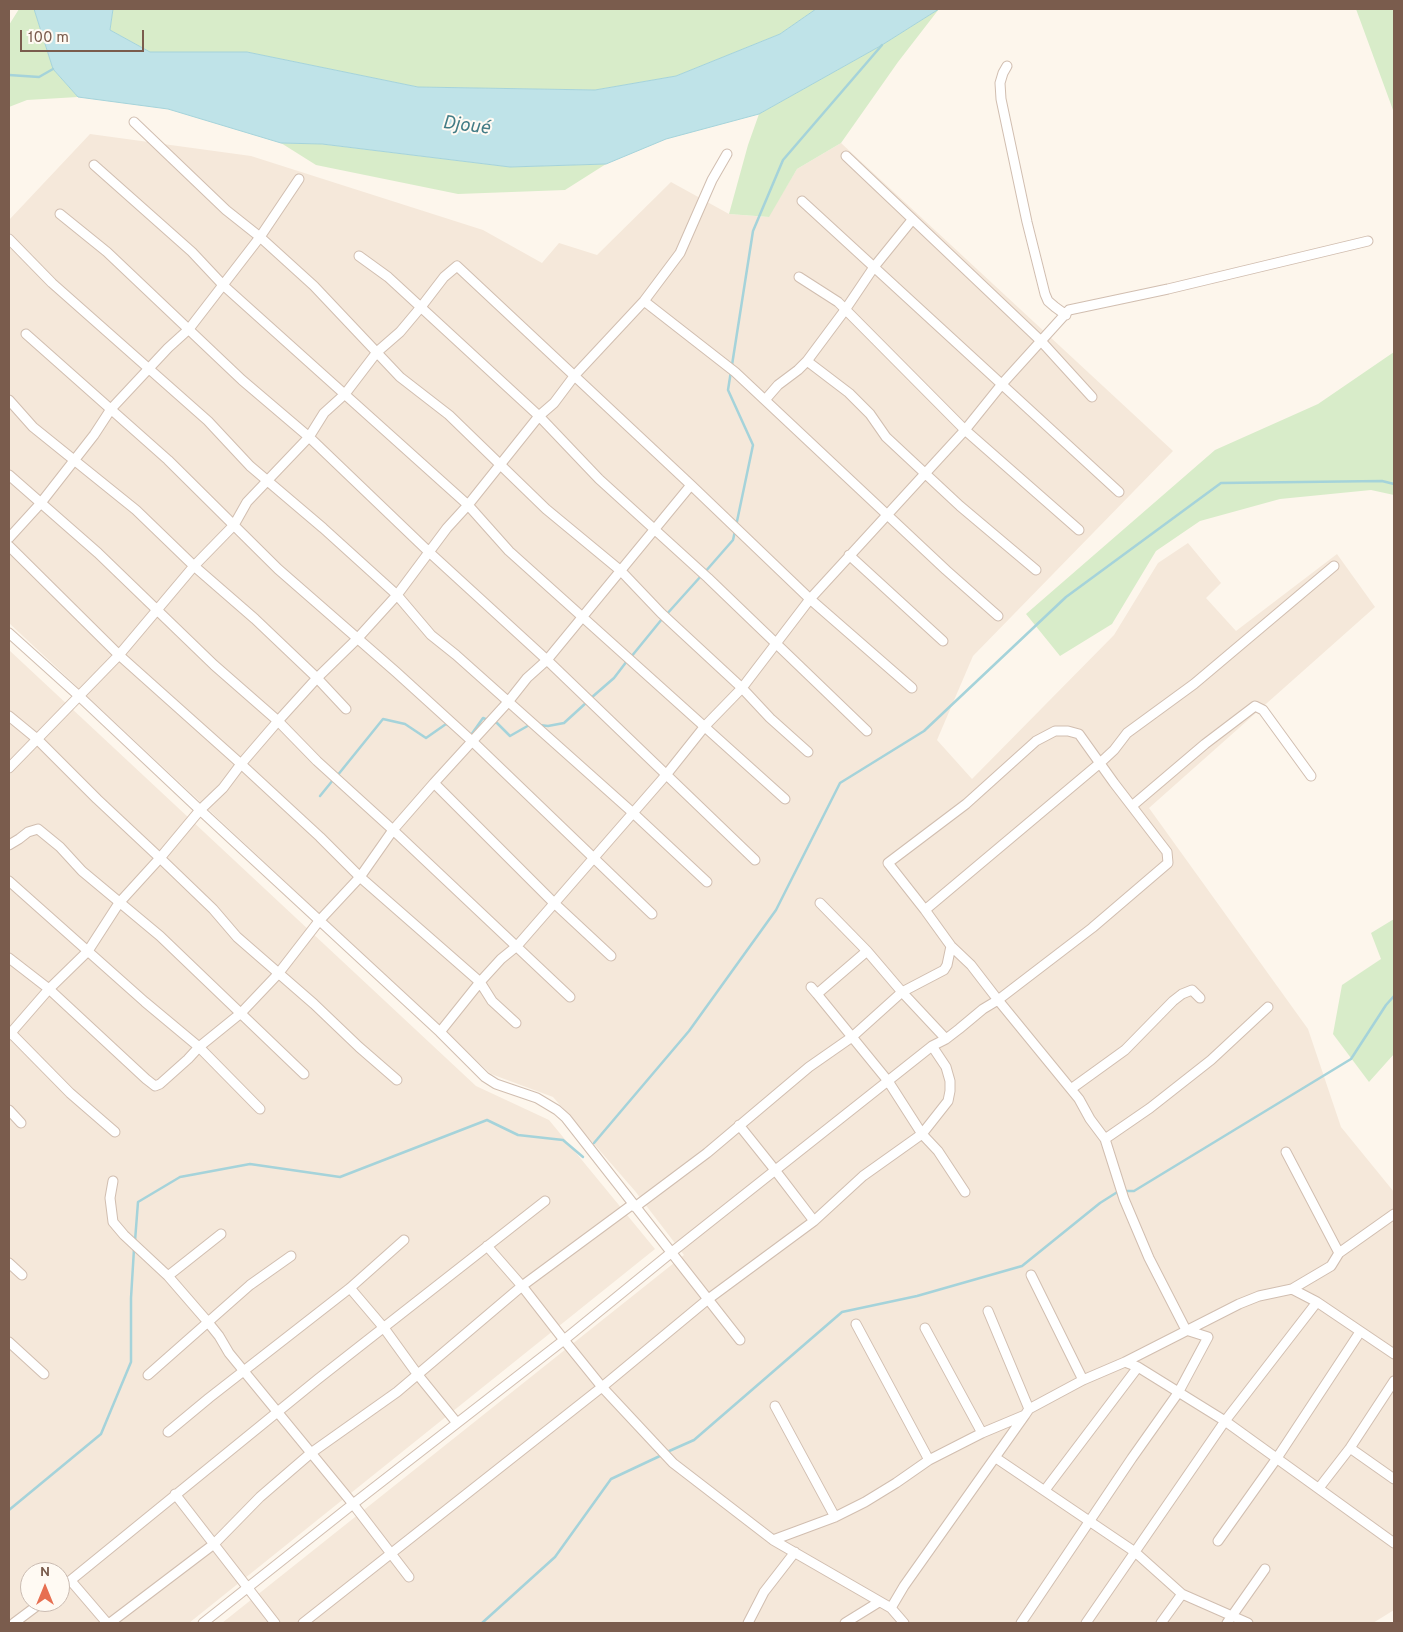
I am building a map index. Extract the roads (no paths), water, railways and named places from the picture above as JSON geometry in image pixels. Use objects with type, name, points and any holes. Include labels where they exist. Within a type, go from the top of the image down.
[{"type":"street","points":[[1007,66],[1000,83],[1001,99],[1027,222],[1045,294],[1048,301],[1066,315]]},
{"type":"street","points":[[134,122],[226,210],[314,286],[400,377],[449,415],[546,509],[621,571],[661,613],[808,752]]},
{"type":"street","points":[[115,1132],[70,1093],[9,1033],[49,989],[88,951],[119,903],[200,810],[223,788],[278,721],[397,595],[429,552],[539,416],[554,403],[574,375],[644,301],[680,254],[712,180],[727,154]]},
{"type":"street","points":[[846,156],[1041,341],[1092,397]]},
{"type":"street","points":[[94,165],[192,252],[223,285],[468,505],[509,551],[785,799]]},
{"type":"street","points":[[9,538],[40,504],[94,435],[111,409],[189,329],[260,238],[299,179]]},
{"type":"street","points":[[802,202],[1119,492]]},
{"type":"street","points":[[60,214],[107,252],[242,380],[309,437],[429,552],[547,660],[755,860]]},
{"type":"street","points":[[765,400],[778,385],[807,361],[874,267],[912,220]]},
{"type":"street","points":[[9,238],[52,283],[208,421],[267,482],[323,528],[397,595],[431,635],[632,812],[707,882]]},
{"type":"street","points":[[440,1032],[480,982],[517,946],[553,902],[666,775],[705,726],[742,688],[810,599],[926,474],[1002,384],[1069,310],[1168,290],[1368,241]]},
{"type":"street","points":[[359,256],[388,277],[539,416],[599,479],[654,531],[708,578],[776,645],[868,730]]},
{"type":"street","points":[[9,768],[119,655],[194,566],[234,525],[247,502],[309,437],[324,414],[345,394],[377,352],[400,332],[444,277],[457,266],[810,599],[912,688]]},
{"type":"street","points":[[799,277],[838,302],[965,430],[1079,530]]},
{"type":"street","points":[[644,301],[735,372],[946,570],[998,616]]},
{"type":"street","points":[[26,334],[168,460],[278,569],[473,742],[652,914]]},
{"type":"street","points":[[807,361],[849,393],[870,414],[886,437],[960,506],[1036,570]]},
{"type":"street","points":[[9,400],[33,427],[136,510],[194,566],[255,619],[317,678],[346,709]]},
{"type":"street","points":[[9,475],[98,553],[214,665],[278,721],[316,761],[394,830],[570,997]]},
{"type":"street","points":[[9,958],[49,989],[146,1079],[155,1086],[160,1084],[198,1048],[241,1013],[278,974],[319,921],[360,877],[394,830],[508,702],[527,678],[547,660],[691,485]]},
{"type":"street","points":[[9,546],[119,655],[241,764],[360,877],[480,982],[492,1001],[516,1023]]},
{"type":"street","points":[[849,555],[943,641]]},
{"type":"street","points":[[925,910],[1100,763],[1114,750],[1127,733],[1194,684],[1334,566]]},
{"type":"street","points":[[9,633],[440,1032],[484,1077],[496,1084],[537,1098],[566,1118],[740,1340]]},
{"type":"street","points":[[1132,806],[1211,739],[1255,706],[1263,710],[1311,776]]},
{"type":"street","points":[[9,716],[37,739],[213,909],[237,937],[397,1080]]},
{"type":"street","points":[[203,1623],[352,1504],[564,1340],[932,1046],[946,1039],[998,1000],[1092,928],[1168,863],[1167,852],[1079,734],[1068,730],[1054,731],[1036,741],[966,804],[888,863],[951,946],[971,965],[998,1000],[1071,1089],[1105,1139],[1124,1199],[1149,1258],[1186,1330],[1208,1338],[1178,1393],[1021,1623]]},
{"type":"street","points":[[434,783],[553,902],[611,956]]},
{"type":"street","points":[[9,845],[28,832],[38,828],[119,903],[160,936],[304,1074]]},
{"type":"street","points":[[9,881],[198,1048],[260,1110]]},
{"type":"street","points":[[820,903],[867,951],[946,1039]]},
{"type":"street","points":[[545,1201],[318,1379],[175,1494],[71,1581],[109,1623],[214,1544],[260,1497],[311,1454],[418,1375],[522,1286],[707,1153],[809,1067],[852,1037],[902,992],[944,970],[951,946]]},
{"type":"street","points":[[867,951],[814,990],[888,1081],[922,1134],[938,1152],[965,1192]]},
{"type":"street","points":[[1071,1089],[1126,1050],[1182,994],[1192,990],[1200,998]]},
{"type":"street","points":[[1105,1139],[1150,1108],[1211,1060],[1268,1007]]},
{"type":"street","points":[[303,1623],[602,1387],[707,1300],[814,1221],[863,1176],[922,1134],[948,1101],[950,1091],[950,1081],[946,1067],[932,1046]]},
{"type":"street","points":[[9,1110],[21,1123]]},
{"type":"street","points":[[739,1126],[814,1221]]},
{"type":"street","points":[[1286,1152],[1339,1253]]},
{"type":"street","points":[[113,1181],[110,1198],[114,1222],[124,1236],[168,1276],[207,1321],[229,1353],[352,1504],[409,1578]]},
{"type":"street","points":[[773,1540],[835,1517],[896,1483],[929,1460],[1027,1412],[1083,1380],[1126,1362],[1186,1330],[1259,1296],[1292,1289],[1331,1266],[1339,1253],[1394,1214]]},
{"type":"street","points":[[168,1276],[220,1234]]},
{"type":"street","points":[[168,1432],[350,1288],[404,1240]]},
{"type":"street","points":[[487,1246],[522,1286],[602,1387],[673,1462],[773,1540],[891,1608],[904,1623]]},
{"type":"street","points":[[148,1375],[250,1285],[291,1256]]},
{"type":"street","points":[[9,1263],[22,1275]]},
{"type":"street","points":[[1032,1275],[1083,1380]]},
{"type":"street","points":[[350,1288],[384,1328],[418,1375],[457,1423]]},
{"type":"street","points":[[1292,1289],[1317,1302],[1394,1354]]},
{"type":"street","points":[[1086,1623],[1225,1421],[1317,1302]]},
{"type":"street","points":[[988,1311],[1027,1412]]},
{"type":"street","points":[[856,1324],[929,1460]]},
{"type":"street","points":[[925,1328],[982,1433]]},
{"type":"street","points":[[1218,1541],[1277,1458],[1360,1332]]},
{"type":"street","points":[[9,1342],[44,1374]]},
{"type":"street","points":[[1126,1362],[1138,1367],[1225,1421],[1394,1543]]},
{"type":"street","points":[[1044,1490],[1138,1367]]},
{"type":"street","points":[[1319,1488],[1350,1448],[1394,1381]]},
{"type":"street","points":[[775,1406],[835,1517]]},
{"type":"street","points":[[891,1608],[1027,1412]]},
{"type":"street","points":[[1350,1448],[1394,1479]]},
{"type":"street","points":[[996,1458],[1135,1552],[1182,1594],[1230,1619],[1248,1623]]},
{"type":"street","points":[[175,1494],[275,1623]]},
{"type":"street","points":[[748,1623],[764,1592],[795,1552]]},
{"type":"street","points":[[1230,1619],[1265,1569]]},
{"type":"street","points":[[1161,1623],[1182,1594]]},
{"type":"street","points":[[845,1623],[879,1602]]},
{"type":"street","points":[[14,1623],[29,1612]]},
{"type":"water","name":"Djoué","points":[[34,9],[113,9],[110,30],[150,52],[247,52],[418,87],[595,90],[676,76],[780,34],[816,9],[939,9],[882,45],[759,114],[666,139],[606,164],[510,167],[322,144],[281,143],[168,109],[78,97],[53,69]]},
{"type":"waterway","points":[[732,365],[753,231],[783,160],[882,45]]},
{"type":"waterway","points":[[9,75],[39,77],[53,69]]},
{"type":"waterway","points":[[731,371],[728,390],[753,445],[736,526]]},
{"type":"waterway","points":[[594,1143],[689,1031],[776,910],[840,783],[924,731],[1066,597],[1221,483],[1382,481],[1394,484]]},
{"type":"waterway","points":[[705,572],[733,540],[735,531]]},
{"type":"waterway","points":[[666,615],[701,576]]},
{"type":"waterway","points":[[631,657],[662,619]]},
{"type":"waterway","points":[[591,698],[614,678],[627,661]]},
{"type":"waterway","points":[[539,725],[548,726],[564,723],[587,702]]},
{"type":"waterway","points":[[471,735],[483,718],[488,720]]},
{"type":"waterway","points":[[337,776],[383,719],[405,724],[426,738],[446,724],[450,726]]},
{"type":"waterway","points":[[493,722],[497,723],[510,736],[531,724]]},
{"type":"waterway","points":[[320,796],[333,780]]},
{"type":"waterway","points":[[1125,1191],[1134,1191],[1351,1059],[1386,1005],[1394,996]]},
{"type":"waterway","points":[[135,1241],[138,1202],[180,1177],[250,1164],[340,1177],[487,1120],[518,1135],[563,1140],[583,1157]]},
{"type":"waterway","points":[[667,1452],[694,1440],[842,1312],[917,1296],[1022,1266],[1100,1203],[1119,1191]]},
{"type":"waterway","points":[[9,1510],[101,1434],[131,1362],[131,1298],[134,1249]]},
{"type":"waterway","points":[[482,1623],[555,1557],[611,1479],[662,1455]]}]
